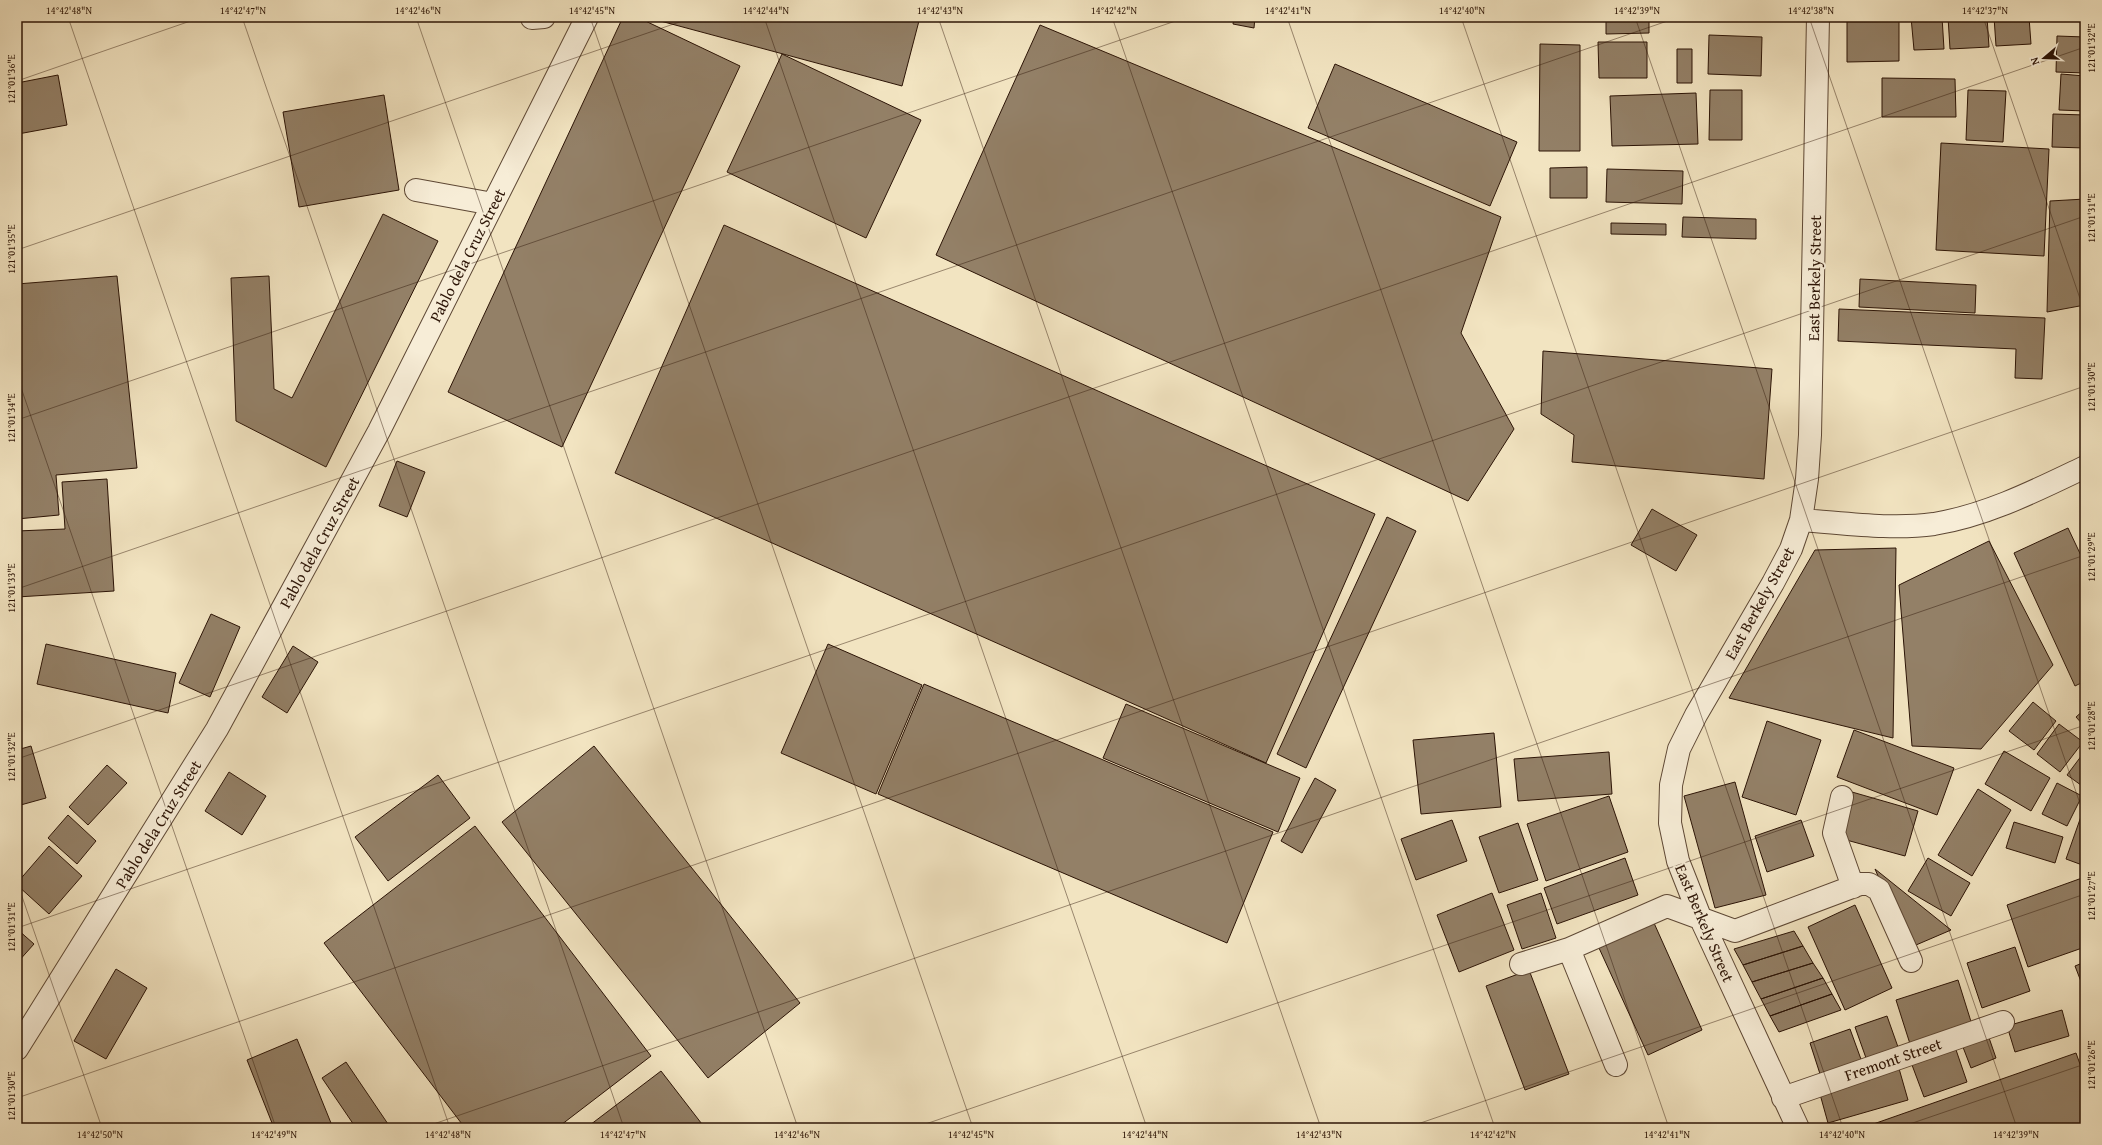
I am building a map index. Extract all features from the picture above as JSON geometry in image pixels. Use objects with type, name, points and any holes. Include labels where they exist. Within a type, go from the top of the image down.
[{"type":"street","name":"Pablo dela Cruz Street","points":[[17,1049],[216,730],[379,431],[587,17]]},
{"type":"street","name":"East Berkely Street","points":[[1798,1128],[1700,917],[1678,861],[1670,823],[1671,785],[1679,749],[1696,715],[1774,583],[1791,549],[1801,520],[1807,479],[1810,435],[1818,17]]},
{"type":"street","points":[[416,190],[492,204]]},
{"type":"street","points":[[1801,520],[1883,526],[1934,524],[1986,511],[2038,490],[2085,467]]},
{"type":"street","points":[[1842,797],[1834,833],[1852,887]]},
{"type":"street","points":[[1521,964],[1569,949],[1666,906],[1700,917],[1735,931],[1860,884],[1869,884],[1879,890],[1911,961]]},
{"type":"street","points":[[1569,949],[1616,1065]]},
{"type":"street","name":"Fremont Street","points":[[1784,1098],[2003,1022]]},
{"type":"building","points":[[623,17],[637,17],[740,66],[562,447],[448,392]]},
{"type":"building","points":[[653,17],[920,17],[902,86],[653,19]]},
{"type":"building","points":[[1234,17],[1255,17],[1254,28],[1233,24]]},
{"type":"building","points":[[1461,17],[1520,17],[1520,20]]},
{"type":"building","points":[[1606,17],[1649,17],[1649,33],[1606,34]]},
{"type":"building","points":[[1847,17],[1899,17],[1899,61],[1847,62]]},
{"type":"building","points":[[1911,17],[1942,17],[1944,49],[1914,50]]},
{"type":"building","points":[[1948,17],[1987,17],[1989,47],[1950,49]]},
{"type":"building","points":[[1994,17],[2029,17],[2031,44],[1996,46]]},
{"type":"building","points":[[1040,25],[1501,217],[1461,333],[1514,429],[1468,501],[936,255]]},
{"type":"building","points":[[1709,35],[1762,37],[1761,76],[1708,74]]},
{"type":"building","points":[[2057,36],[2085,37],[2085,73],[2056,72]]},
{"type":"building","points":[[1598,42],[1647,42],[1647,78],[1599,78]]},
{"type":"building","points":[[1540,44],[1580,45],[1580,151],[1539,151]]},
{"type":"building","points":[[1677,49],[1692,49],[1692,83],[1677,83]]},
{"type":"building","points":[[782,54],[921,120],[866,238],[727,172]]},
{"type":"building","points":[[1335,64],[1517,142],[1490,206],[1308,128]]},
{"type":"building","points":[[2061,74],[2085,76],[2085,111],[2059,110]]},
{"type":"building","points":[[58,75],[67,125],[18,134],[17,83]]},
{"type":"building","points":[[1882,78],[1955,79],[1956,117],[1882,117]]},
{"type":"building","points":[[1710,90],[1742,90],[1742,140],[1709,140]]},
{"type":"building","points":[[1968,90],[2006,91],[2003,142],[1966,140]]},
{"type":"building","points":[[1696,93],[1698,144],[1612,146],[1610,96]]},
{"type":"building","points":[[384,95],[399,190],[299,207],[283,112]]},
{"type":"building","points":[[2053,114],[2085,115],[2085,148],[2052,147]]},
{"type":"building","points":[[1941,143],[2049,149],[2044,256],[1936,250]]},
{"type":"building","points":[[1587,167],[1587,198],[1550,198],[1550,168]]},
{"type":"building","points":[[1607,169],[1683,171],[1682,204],[1606,202]]},
{"type":"building","points":[[2085,199],[2085,305],[2047,312],[2050,201]]},
{"type":"building","points":[[383,214],[438,241],[326,467],[236,421],[231,278],[269,276],[274,389],[292,398]]},
{"type":"building","points":[[1683,217],[1756,219],[1756,239],[1682,237]]},
{"type":"building","points":[[1611,223],[1666,224],[1666,235],[1611,234]]},
{"type":"building","points":[[724,225],[1375,514],[1266,763],[615,473]]},
{"type":"building","points":[[117,276],[137,468],[56,475],[59,515],[17,519],[17,284]]},
{"type":"building","points":[[1860,279],[1976,285],[1975,313],[1859,307]]},
{"type":"building","points":[[1839,309],[2045,318],[2042,379],[2015,378],[2016,349],[1838,341]]},
{"type":"building","points":[[1543,351],[1772,369],[1764,479],[1572,462],[1574,435],[1541,414]]},
{"type":"building","points":[[397,461],[425,472],[407,517],[379,506]]},
{"type":"building","points":[[107,479],[114,591],[17,597],[17,531],[65,529],[62,482]]},
{"type":"building","points":[[1652,509],[1697,535],[1676,571],[1631,545]]},
{"type":"building","points":[[1387,517],[1416,531],[1306,768],[1277,754]]},
{"type":"building","points":[[2068,528],[2085,564],[2085,681],[2075,686],[2014,553]]},
{"type":"building","points":[[1989,541],[2053,665],[1981,749],[1912,746],[1899,585]]},
{"type":"building","points":[[1896,548],[1893,738],[1729,698],[1815,550]]},
{"type":"building","points":[[211,614],[240,627],[210,697],[179,683]]},
{"type":"building","points":[[46,644],[176,673],[168,713],[37,684]]},
{"type":"building","points":[[828,644],[922,685],[876,794],[781,753]]},
{"type":"building","points":[[293,646],[318,662],[287,713],[262,697]]},
{"type":"building","points":[[924,684],[1273,832],[1227,943],[878,794]]},
{"type":"building","points":[[2033,702],[2056,721],[2034,750],[2009,731]]},
{"type":"building","points":[[1126,704],[1300,778],[1278,832],[1103,758]]},
{"type":"building","points":[[2085,709],[2085,727],[2076,717]]},
{"type":"building","points":[[1767,721],[1821,740],[1796,815],[1742,797]]},
{"type":"building","points":[[2059,724],[2083,742],[2060,772],[2037,754]]},
{"type":"building","points":[[1854,730],[1954,768],[1937,815],[1837,777]]},
{"type":"building","points":[[1494,733],[1501,807],[1421,814],[1413,740]]},
{"type":"building","points":[[31,746],[46,798],[17,806],[17,750]]},
{"type":"building","points":[[594,746],[800,1003],[708,1078],[502,822]]},
{"type":"building","points":[[2004,751],[2050,778],[2031,811],[1985,784]]},
{"type":"building","points":[[2085,751],[2085,788],[2067,775]]},
{"type":"building","points":[[1609,752],[1612,794],[1518,801],[1514,759]]},
{"type":"building","points":[[107,765],[127,783],[88,825],[69,807]]},
{"type":"building","points":[[229,772],[266,796],[242,835],[205,811]]},
{"type":"building","points":[[438,775],[470,818],[388,881],[355,837]]},
{"type":"building","points":[[1315,778],[1336,790],[1302,853],[1281,841]]},
{"type":"building","points":[[1735,782],[1766,895],[1715,908],[1684,796]]},
{"type":"building","points":[[2057,783],[2082,796],[2067,826],[2042,814]]},
{"type":"building","points":[[1978,789],[2011,810],[1972,876],[1938,855]]},
{"type":"building","points":[[1852,792],[1918,811],[1905,856],[1839,838]]},
{"type":"building","points":[[1609,796],[1628,852],[1546,881],[1527,824]]},
{"type":"building","points":[[2085,808],[2085,866],[2066,859]]},
{"type":"building","points":[[68,815],[96,841],[77,864],[48,838]]},
{"type":"building","points":[[1452,820],[1467,861],[1416,880],[1401,839]]},
{"type":"building","points":[[1801,820],[1814,856],[1767,872],[1755,836]]},
{"type":"building","points":[[2014,822],[2063,837],[2055,863],[2006,848]]},
{"type":"building","points":[[1518,823],[1538,880],[1499,893],[1479,837]]},
{"type":"building","points":[[475,826],[651,1056],[557,1128],[465,1128],[324,943]]},
{"type":"building","points":[[49,846],[82,876],[49,914],[17,885],[17,883]]},
{"type":"building","points":[[1625,858],[1638,895],[1557,924],[1544,888]]},
{"type":"building","points":[[1928,858],[1970,883],[1951,916],[1908,891]]},
{"type":"building","points":[[1875,869],[1951,930],[1909,948]]},
{"type":"building","points":[[2082,878],[2085,886],[2085,947],[2028,967],[2007,905]]},
{"type":"building","points":[[1492,893],[1514,950],[1459,972],[1437,915]]},
{"type":"building","points":[[1541,893],[1556,938],[1522,949],[1507,905]]},
{"type":"building","points":[[1855,905],[1892,988],[1845,1010],[1808,927]]},
{"type":"building","points":[[1654,923],[1702,1030],[1648,1055],[1599,948]]},
{"type":"building","points":[[17,929],[34,944],[17,963]]},
{"type":"building","points":[[1794,931],[1803,946],[1743,965],[1734,949]]},
{"type":"building","points":[[1803,946],[1813,963],[1752,982],[1743,965]]},
{"type":"building","points":[[2015,947],[2030,991],[1982,1008],[1967,963]]},
{"type":"building","points":[[2085,962],[2085,992],[2075,966]]},
{"type":"building","points":[[1813,963],[1823,978],[1761,999],[1752,982]]},
{"type":"building","points":[[116,969],[147,988],[106,1059],[74,1041]]},
{"type":"building","points":[[1529,970],[1569,1074],[1525,1090],[1486,986]]},
{"type":"building","points":[[1823,978],[1832,994],[1770,1016],[1761,999]]},
{"type":"building","points":[[1958,980],[1973,1028],[1911,1047],[1896,1000]]},
{"type":"building","points":[[1832,994],[1841,1010],[1779,1032],[1770,1016]]},
{"type":"building","points":[[2062,1010],[2069,1036],[2015,1052],[2007,1026]]},
{"type":"building","points":[[1887,1016],[1898,1047],[1866,1058],[1855,1027]]},
{"type":"building","points":[[1850,1029],[1862,1062],[1821,1077],[1810,1043]]},
{"type":"building","points":[[1987,1032],[1996,1058],[1971,1068],[1961,1042]]},
{"type":"building","points":[[297,1039],[333,1128],[274,1128],[247,1060]]},
{"type":"building","points":[[1953,1041],[1967,1082],[1924,1097],[1909,1057]]},
{"type":"building","points":[[2076,1053],[2085,1078],[2085,1128],[1862,1128]]},
{"type":"building","points":[[346,1062],[388,1124],[383,1128],[356,1128],[322,1078]]},
{"type":"building","points":[[1898,1065],[1908,1100],[1828,1123],[1818,1087]]},
{"type":"building","points":[[661,1071],[705,1128],[586,1128]]}]
